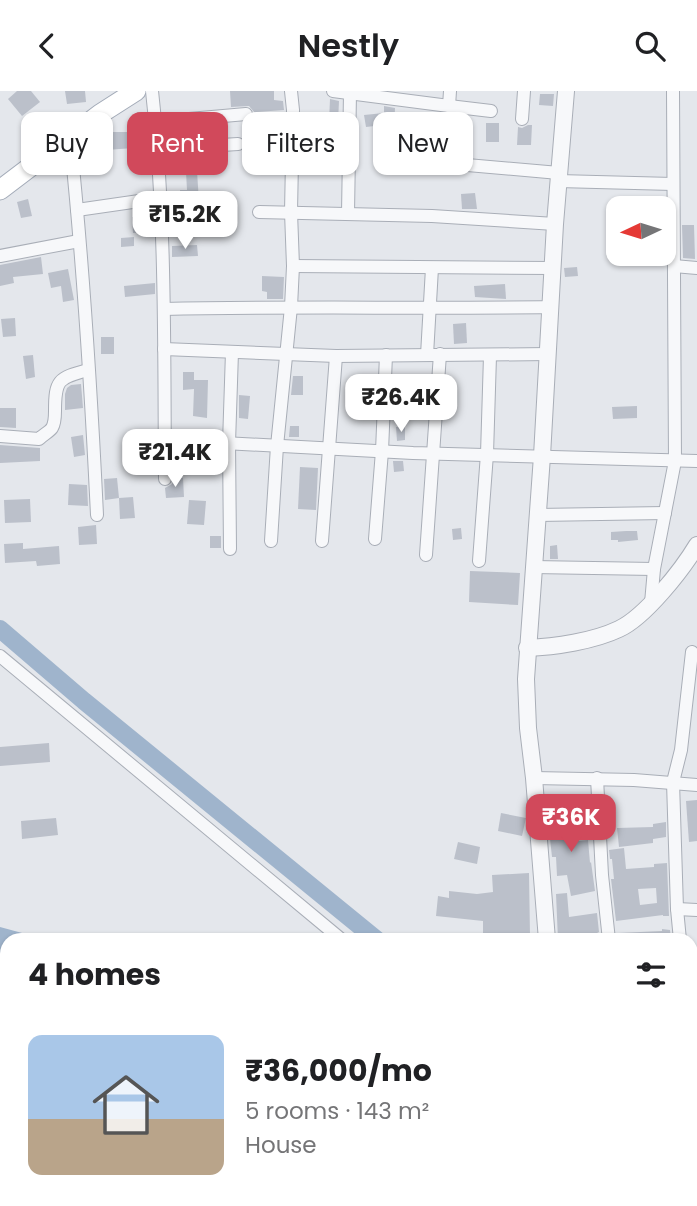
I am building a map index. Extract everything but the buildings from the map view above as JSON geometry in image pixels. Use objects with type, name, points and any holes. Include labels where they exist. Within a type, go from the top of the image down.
[{"type":"main road","points":[[103,112],[136,91]]},
{"type":"main road","points":[[0,190],[21,174]]},
{"type":"street","points":[[152,91],[154,112]]},
{"type":"street","points":[[271,541],[277,446],[292,307],[291,91]]},
{"type":"street","points":[[334,91],[491,111]]},
{"type":"street","points":[[449,106],[450,91]]},
{"type":"street","points":[[523,120],[524,91]]},
{"type":"street","points":[[546,933],[526,704],[527,648],[566,91]]},
{"type":"street","points":[[673,91],[673,196]]},
{"type":"street","points":[[348,213],[350,93]]},
{"type":"street","points":[[228,145],[238,144]]},
{"type":"street","points":[[473,167],[558,177],[673,184]]},
{"type":"street","points":[[74,175],[97,515]]},
{"type":"street","points":[[159,175],[164,309],[165,479]]},
{"type":"street","points":[[77,210],[160,198]]},
{"type":"street","points":[[258,212],[432,216],[555,224]]},
{"type":"street","points":[[0,256],[79,241]]},
{"type":"street","points":[[293,266],[553,268]]},
{"type":"street","points":[[651,603],[654,569],[675,461],[674,266],[697,268]]},
{"type":"street","points":[[426,555],[434,453],[434,355],[429,307],[432,268]]},
{"type":"street","points":[[164,309],[551,307]]},
{"type":"street","points":[[164,349],[336,356],[548,354]]},
{"type":"street","points":[[230,549],[232,352]]},
{"type":"street","points":[[375,539],[386,355]]},
{"type":"street","points":[[323,541],[336,356]]},
{"type":"street","points":[[479,561],[490,356]]},
{"type":"street","points":[[0,436],[39,439],[52,427],[55,418],[55,390],[60,382],[68,375],[88,370]]},
{"type":"street","points":[[205,442],[328,449],[697,461]]},
{"type":"street","points":[[537,515],[665,513]]},
{"type":"street","points":[[527,648],[569,643],[620,629],[651,603],[687,562],[697,545]]},
{"type":"street","points":[[533,567],[654,569]]},
{"type":"street","points":[[679,933],[673,782],[681,750],[692,652]]},
{"type":"street","points":[[0,656],[334,933]]},
{"type":"street","points":[[534,778],[597,778],[697,785]]},
{"type":"street","points":[[597,778],[608,933]]},
{"type":"street","points":[[677,909],[697,910]]},
{"type":"water","points":[[0,927],[22,933],[0,933]]},
{"type":"waterway","points":[[0,629],[368,933]]}]
